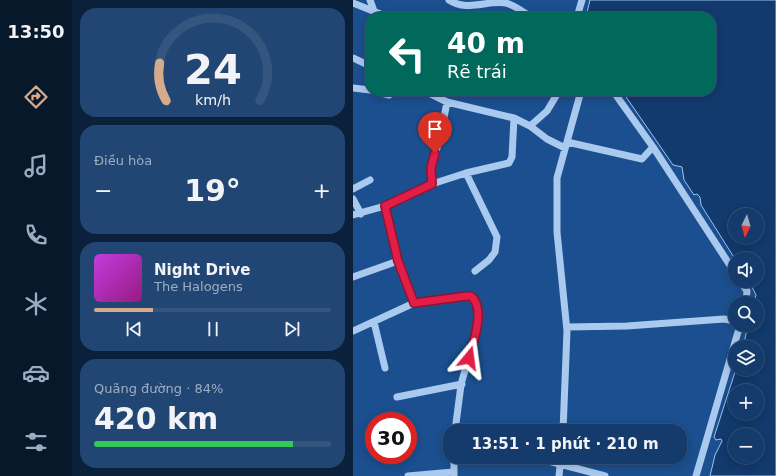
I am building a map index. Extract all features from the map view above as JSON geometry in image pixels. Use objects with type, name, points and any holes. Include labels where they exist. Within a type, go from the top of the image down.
[{"type":"street","points":[[370,0],[374,11]]},
{"type":"street","points":[[449,0],[454,3],[468,6],[506,3],[522,12]]},
{"type":"street","points":[[578,12],[582,0]]},
{"type":"street","points":[[353,3],[374,11]]},
{"type":"street","points":[[353,58],[365,64]]},
{"type":"street","points":[[353,88],[365,89]]},
{"type":"street","points":[[435,96],[447,102],[514,118],[530,126],[547,139],[566,145],[642,159],[653,147]]},
{"type":"street","points":[[530,126],[547,111],[555,96]]},
{"type":"street","points":[[563,424],[567,327],[557,232],[556,197],[557,178],[580,96]]},
{"type":"street","points":[[617,96],[653,147],[728,262]]},
{"type":"street","points":[[432,184],[431,168],[440,138],[447,102]]},
{"type":"street","points":[[353,199],[357,214],[385,206],[432,184],[466,173],[503,165],[511,161],[514,118]]},
{"type":"street","points":[[466,173],[497,237],[498,243],[495,252],[489,260],[475,271]]},
{"type":"street","points":[[353,189],[370,180]]},
{"type":"street","points":[[385,206],[398,261],[414,303]]},
{"type":"street","points":[[353,277],[398,261]]},
{"type":"street","points":[[353,331],[414,303],[467,296],[471,296],[477,301],[478,316],[476,333],[461,384],[456,424]]},
{"type":"street","points":[[567,327],[627,326],[728,320]]},
{"type":"street","points":[[374,322],[385,368]]},
{"type":"street","points":[[696,476],[738,332]]},
{"type":"street","points":[[397,397],[461,384]]},
{"type":"street","points":[[558,464],[605,476]]},
{"type":"street","points":[[559,476],[561,465]]},
{"type":"street","points":[[407,476],[454,474]]},
{"type":"water","points":[[590,0],[776,0],[776,476],[710,476],[715,455],[722,441],[721,439],[716,440],[714,437],[728,394],[728,420],[764,420],[764,384],[731,384],[734,376],[764,376],[764,340],[745,340],[746,332],[764,332],[764,296],[756,296],[752,288],[764,288],[764,252],[731,252],[701,205],[700,197],[697,194],[694,195],[684,180],[682,167],[673,165],[625,96],[716,96],[716,12],[587,12]]},
{"type":"route","points":[[435,153],[431,168],[432,184],[385,206],[398,261],[414,303],[467,296],[471,296],[477,301],[478,316],[476,333],[469,358]]}]
